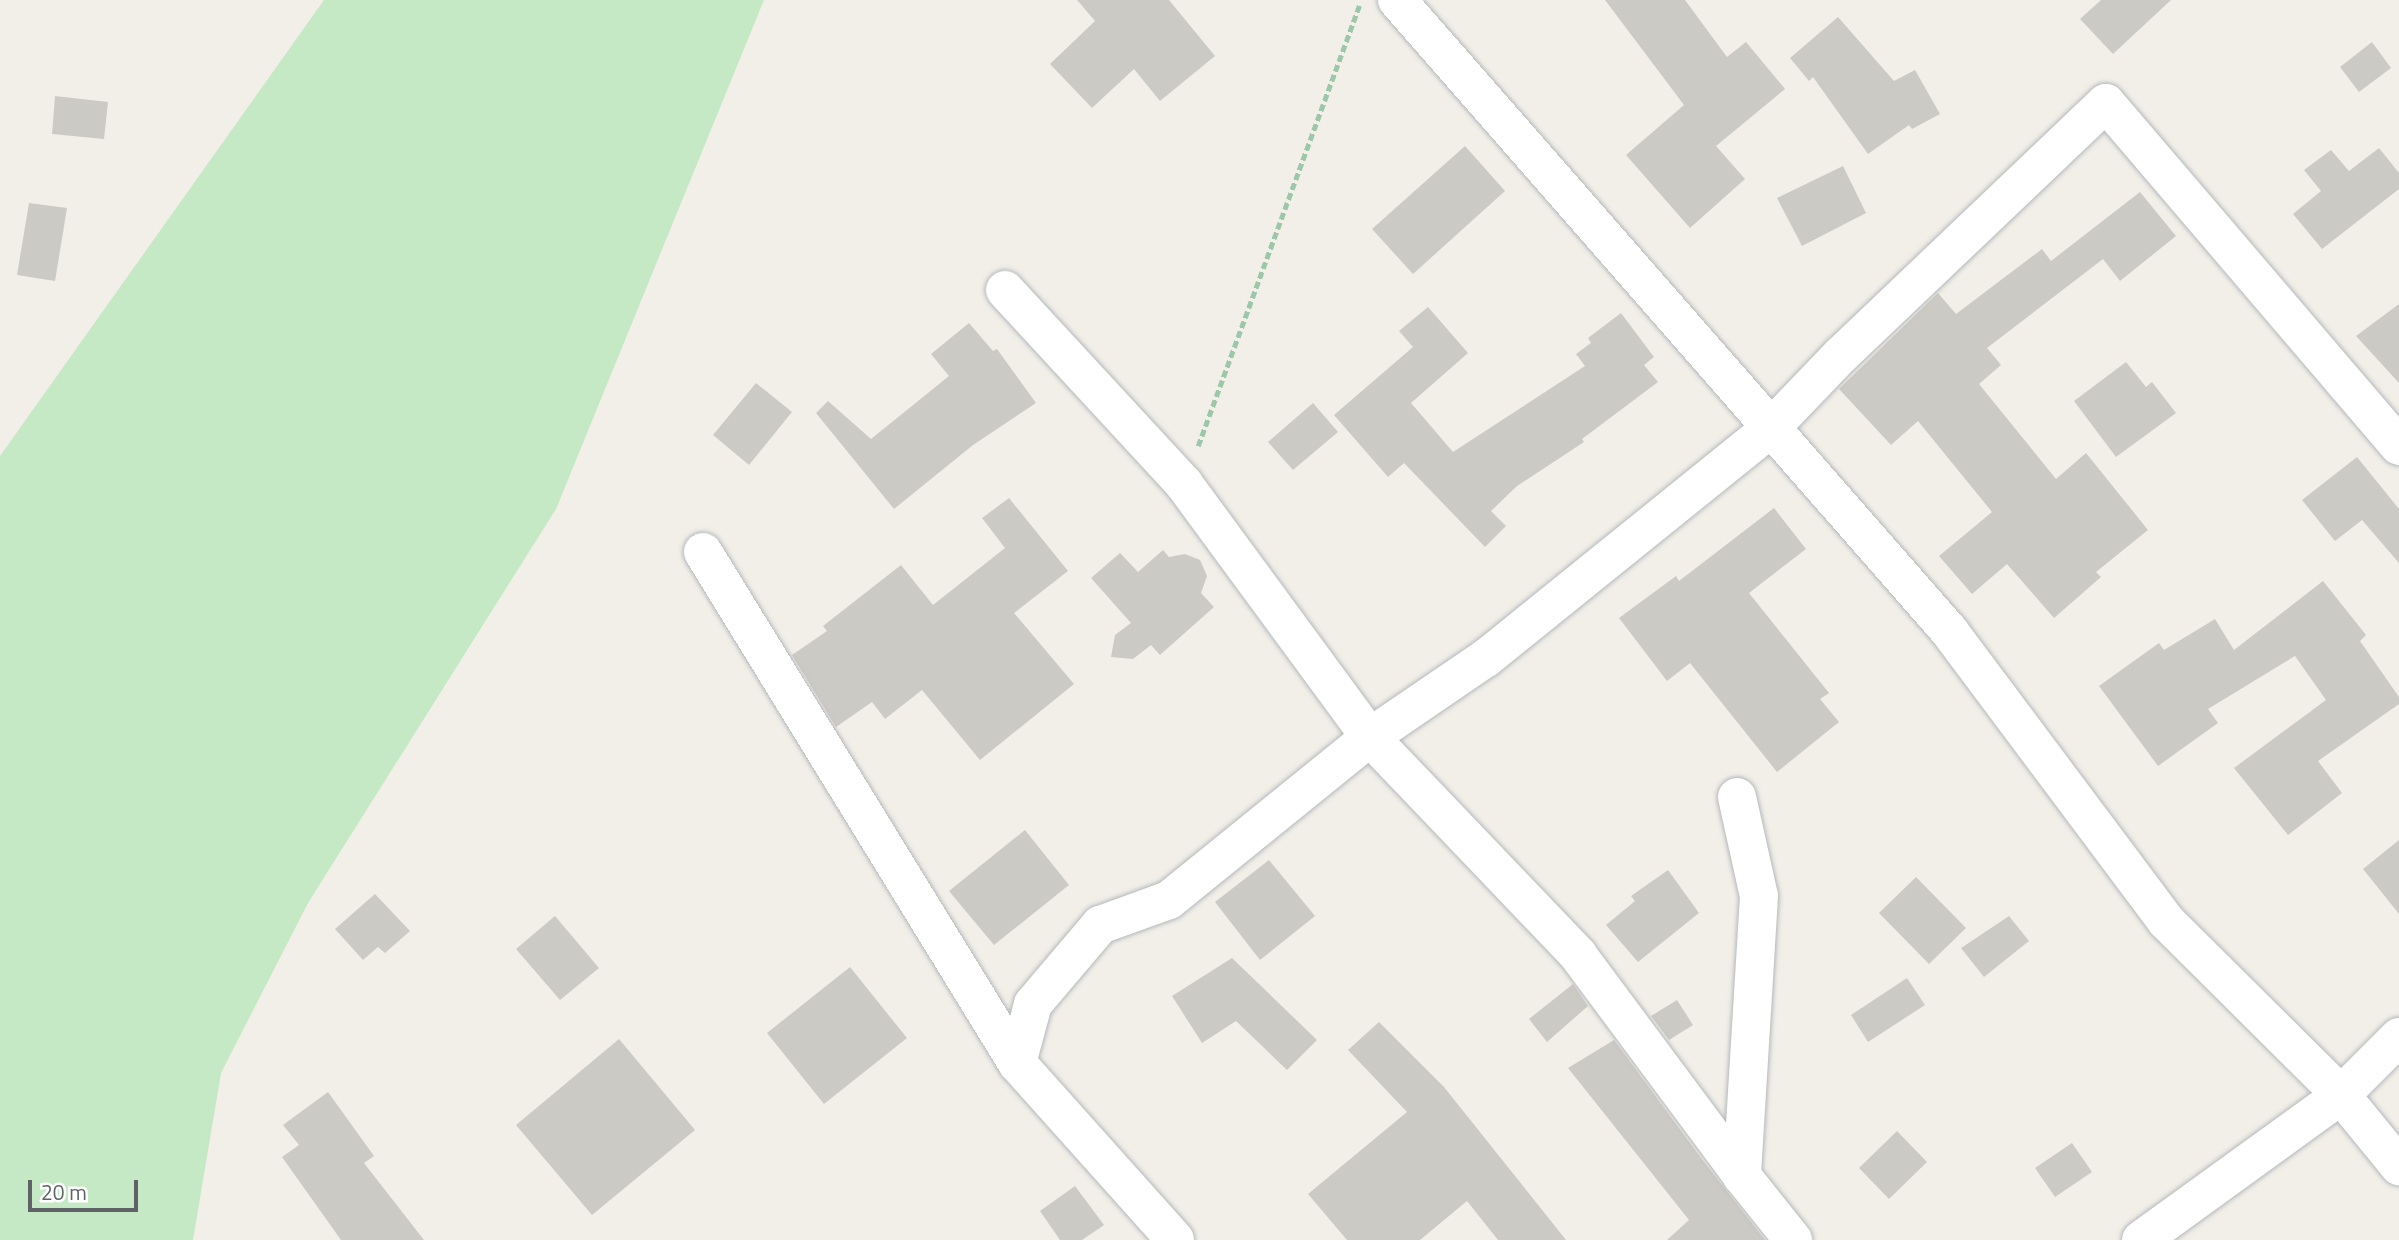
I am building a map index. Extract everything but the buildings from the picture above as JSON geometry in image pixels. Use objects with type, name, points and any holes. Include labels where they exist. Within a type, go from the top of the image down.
[{"type":"street","points":[[1397,0],[1769,430],[1950,632],[2166,920],[2342,1095],[2399,1167]]},
{"type":"street","points":[[1017,1063],[1033,1004],[1100,925],[1169,900],[1370,737],[1486,659],[1769,430],[1840,356],[2106,103],[2399,446]]},
{"type":"street","points":[[1005,290],[1184,484],[1370,737],[1578,955],[1742,1177],[1793,1240]]},
{"type":"street","points":[[704,552],[1017,1063],[1175,1240]]},
{"type":"street","points":[[1737,797],[1759,895],[1742,1177]]},
{"type":"street","points":[[2141,1240],[2342,1095],[2399,1037]]},
{"type":"path","points":[[1184,484],[1361,0]]},
{"type":"green space","points":[[324,0],[764,0],[556,509],[308,903],[221,1073],[193,1240],[0,1240],[0,456]]}]
